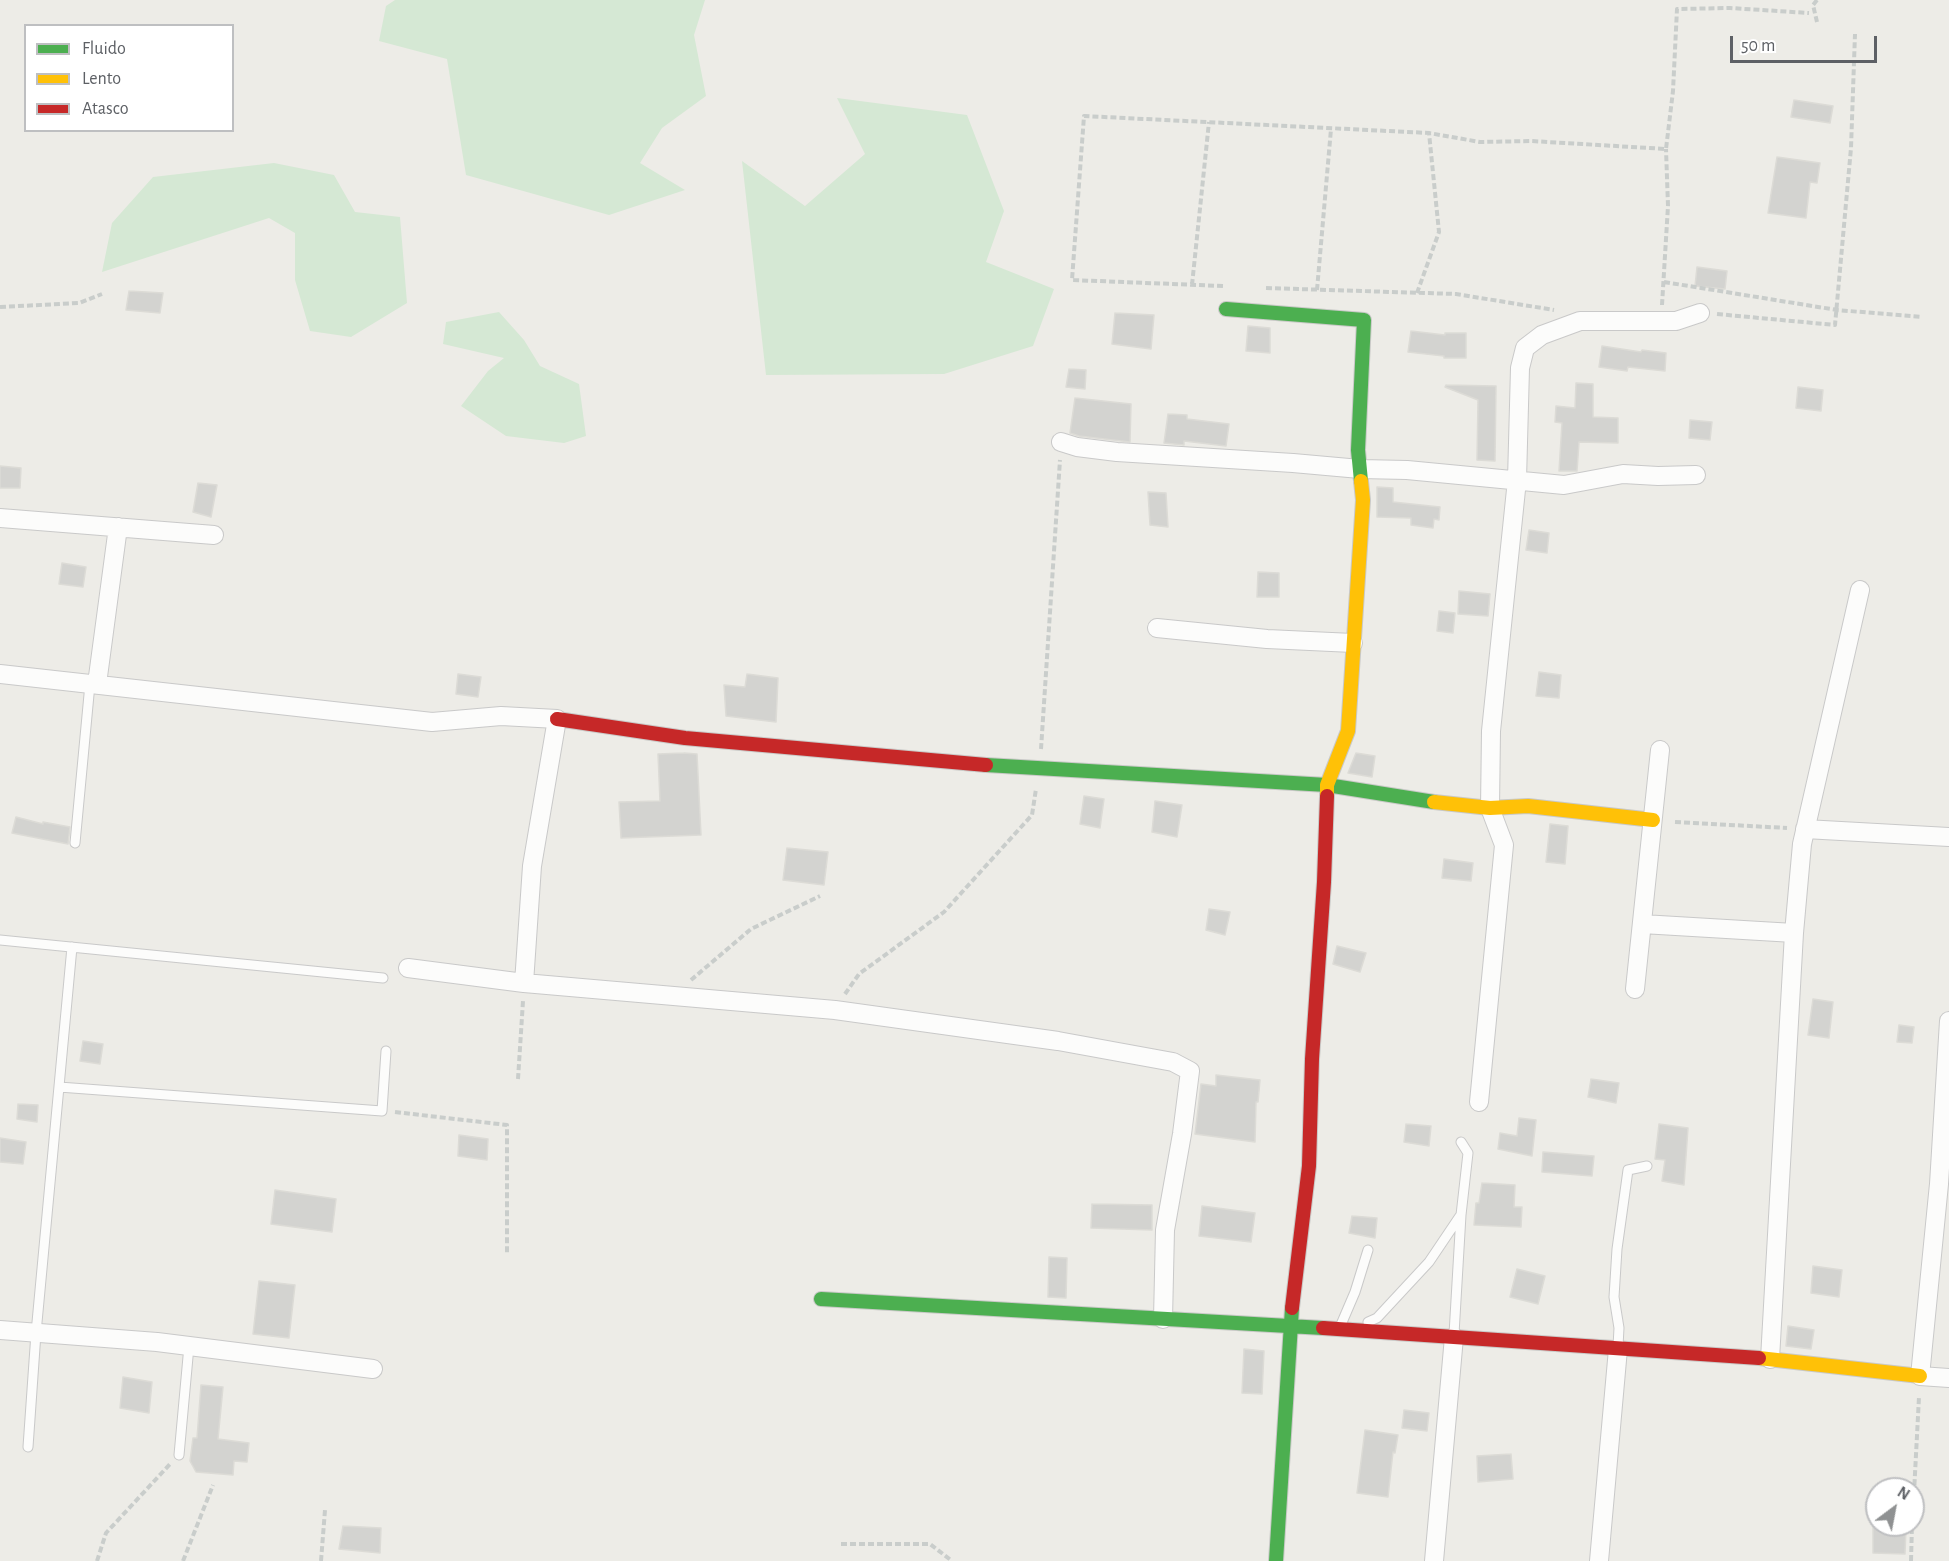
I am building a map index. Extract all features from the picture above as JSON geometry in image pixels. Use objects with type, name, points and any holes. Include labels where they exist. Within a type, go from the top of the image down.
[{"type":"street","points":[[1226,309],[1364,320],[1358,450],[1364,500],[1348,731],[1327,785],[1324,882],[1312,1059],[1309,1166],[1291,1317],[1276,1561]]},
{"type":"street","points":[[1479,1102],[1504,845],[1490,808],[1491,731],[1516,480],[1520,368],[1525,348],[1542,335],[1580,321],[1676,321],[1700,313]]},
{"type":"street","points":[[1061,442],[1077,447],[1117,452],[1293,462],[1360,469],[1407,470],[1564,485],[1623,474],[1695,475]]},
{"type":"street","points":[[0,518],[214,535]]},
{"type":"street","points":[[93,684],[118,527]]},
{"type":"street","points":[[1770,1359],[1794,933],[1802,844],[1860,590]]},
{"type":"street","points":[[1157,628],[1267,639],[1353,643]]},
{"type":"street","points":[[0,674],[432,722],[501,716],[558,719],[685,738],[1014,768],[1327,785],[1449,804],[1490,808],[1528,806],[1653,820]]},
{"type":"street","points":[[524,983],[532,866],[558,719]]},
{"type":"street","points":[[1635,989],[1660,750]]},
{"type":"street","points":[[1805,829],[1949,837]]},
{"type":"street","points":[[1642,924],[1794,933]]},
{"type":"street","points":[[408,969],[524,983],[835,1010],[1058,1041],[1173,1062],[1190,1071],[1182,1134],[1165,1230],[1163,1319]]},
{"type":"street","points":[[1920,1376],[1939,1184],[1949,1022]]},
{"type":"street","points":[[820,1299],[1454,1336],[1770,1359],[1949,1378]]},
{"type":"street","points":[[0,1330],[189,1346],[373,1369]]},
{"type":"street","points":[[1434,1561],[1454,1336]]},
{"type":"street","points":[[1599,1561],[1618,1348]]},
{"type":"lane","points":[[75,843],[93,684]]},
{"type":"lane","points":[[0,940],[383,978]]},
{"type":"lane","points":[[28,1448],[36,1334],[72,948]]},
{"type":"lane","points":[[59,1087],[382,1111],[386,1051]]},
{"type":"lane","points":[[1454,1336],[1461,1215],[1468,1153],[1461,1142]]},
{"type":"lane","points":[[1618,1348],[1614,1297],[1617,1249],[1628,1170],[1647,1166]]},
{"type":"lane","points":[[1346,1330],[1377,1318],[1429,1262],[1461,1215]]},
{"type":"lane","points":[[1346,1330],[1368,1250]]},
{"type":"lane","points":[[179,1455],[189,1346]]},
{"type":"path","points":[[1817,0],[1813,5],[1817,22]]},
{"type":"path","points":[[1662,309],[1668,206],[1666,149],[1674,92],[1677,9],[1730,8],[1809,13]]},
{"type":"path","points":[[1700,313],[1835,325],[1851,148],[1855,34]]},
{"type":"path","points":[[1226,286],[1072,280],[1084,116],[1429,133],[1480,142],[1531,141],[1666,149]]},
{"type":"path","points":[[1192,285],[1209,122]]},
{"type":"path","points":[[1317,290],[1331,129]]},
{"type":"path","points":[[1417,293],[1439,232],[1429,133]]},
{"type":"path","points":[[1664,282],[1837,310],[1922,317]]},
{"type":"path","points":[[1260,288],[1456,294],[1542,309],[1565,310]]},
{"type":"path","points":[[0,307],[79,303],[102,294]]},
{"type":"path","points":[[1653,820],[1805,829]]},
{"type":"path","points":[[672,996],[751,929],[820,896]]},
{"type":"path","points":[[519,1079],[524,983]]},
{"type":"path","points":[[382,1111],[507,1125],[507,1256]]},
{"type":"path","points":[[1915,1477],[1920,1376]]},
{"type":"path","points":[[97,1561],[106,1533],[179,1455]]},
{"type":"path","points":[[183,1561],[213,1485]]},
{"type":"path","points":[[321,1561],[325,1510]]},
{"type":"path","points":[[1911,1561],[1912,1537]]},
{"type":"path","points":[[841,1544],[930,1544],[952,1561]]},
{"type":"green space","points":[[395,0],[705,0],[694,35],[706,96],[662,128],[640,163],[685,190],[609,215],[466,175],[447,59],[379,41],[386,6]]},
{"type":"green space","points":[[837,98],[967,115],[1004,211],[986,262],[1054,289],[1033,346],[944,374],[766,375],[742,161],[805,206],[865,154]]},
{"type":"green space","points":[[274,163],[334,175],[355,212],[400,217],[407,303],[351,337],[310,331],[295,280],[295,233],[269,218],[102,272],[112,223],[153,177]]},
{"type":"green space","points":[[499,312],[524,340],[540,366],[579,384],[586,436],[564,443],[506,436],[461,406],[488,371],[504,358],[443,344],[446,322]]},
{"type":"building","points":[[1794,100],[1833,106],[1830,123],[1791,117]]},
{"type":"building","points":[[1777,157],[1820,163],[1817,183],[1810,182],[1806,218],[1768,213]]},
{"type":"building","points":[[1697,267],[1727,271],[1725,289],[1695,286]]},
{"type":"building","points":[[129,291],[163,293],[160,313],[126,310]]},
{"type":"building","points":[[1115,313],[1154,315],[1151,349],[1112,344]]},
{"type":"building","points":[[1248,326],[1270,328],[1270,353],[1246,351]]},
{"type":"building","points":[[1411,331],[1445,335],[1445,333],[1466,333],[1466,358],[1444,358],[1444,356],[1408,352]]},
{"type":"building","points":[[1602,346],[1666,353],[1665,371],[1628,367],[1627,371],[1599,367]]},
{"type":"building","points":[[1069,369],[1086,370],[1085,389],[1066,387]]},
{"type":"building","points":[[1576,383],[1593,384],[1593,417],[1618,418],[1618,443],[1579,442],[1577,471],[1559,471],[1562,423],[1555,422],[1556,406],[1575,408]]},
{"type":"building","points":[[1446,385],[1496,386],[1495,461],[1477,460],[1478,400],[1445,387]]},
{"type":"building","points":[[1798,387],[1823,390],[1821,411],[1796,408]]},
{"type":"building","points":[[1075,398],[1131,404],[1130,442],[1070,433]]},
{"type":"building","points":[[1168,414],[1187,415],[1187,419],[1229,424],[1226,446],[1184,441],[1184,445],[1164,443]]},
{"type":"building","points":[[1690,420],[1712,422],[1710,440],[1689,438]]},
{"type":"building","points":[[0,466],[21,468],[20,488],[0,488]]},
{"type":"building","points":[[198,483],[217,485],[211,517],[193,512]]},
{"type":"building","points":[[1377,487],[1393,488],[1393,502],[1440,507],[1439,520],[1434,519],[1433,528],[1411,525],[1411,518],[1377,517]]},
{"type":"building","points":[[1148,492],[1166,493],[1168,527],[1150,525]]},
{"type":"building","points":[[1529,530],[1549,533],[1547,553],[1526,550]]},
{"type":"building","points":[[62,563],[86,567],[83,587],[59,584]]},
{"type":"building","points":[[1258,572],[1279,573],[1279,597],[1257,597]]},
{"type":"building","points":[[1459,591],[1490,594],[1488,616],[1458,614]]},
{"type":"building","points":[[1439,611],[1455,613],[1453,633],[1437,631]]},
{"type":"building","points":[[1539,672],[1561,675],[1559,698],[1536,696]]},
{"type":"building","points":[[458,674],[481,677],[478,697],[456,694]]},
{"type":"building","points":[[747,674],[778,678],[776,722],[726,716],[724,685],[745,687]]},
{"type":"building","points":[[1356,753],[1375,756],[1372,777],[1348,773]]},
{"type":"building","points":[[658,754],[697,754],[701,835],[621,838],[619,802],[660,801]]},
{"type":"building","points":[[1084,796],[1104,799],[1100,828],[1080,824]]},
{"type":"building","points":[[1155,801],[1182,805],[1177,837],[1152,832]]},
{"type":"building","points":[[16,817],[43,824],[43,822],[70,827],[68,844],[12,833]]},
{"type":"building","points":[[1550,824],[1568,826],[1565,864],[1546,862]]},
{"type":"building","points":[[787,848],[828,852],[824,885],[783,880]]},
{"type":"building","points":[[1444,859],[1473,863],[1471,881],[1442,878]]},
{"type":"building","points":[[1209,909],[1230,912],[1225,935],[1206,930]]},
{"type":"building","points":[[1337,946],[1366,953],[1360,972],[1333,964]]},
{"type":"building","points":[[1813,999],[1833,1002],[1829,1038],[1808,1035]]},
{"type":"building","points":[[1899,1025],[1914,1027],[1912,1043],[1897,1042]]},
{"type":"building","points":[[83,1041],[103,1044],[100,1064],[80,1061]]},
{"type":"building","points":[[1216,1075],[1260,1080],[1258,1102],[1256,1102],[1255,1142],[1195,1134],[1201,1084],[1216,1086]]},
{"type":"building","points":[[1591,1079],[1619,1083],[1616,1103],[1588,1097]]},
{"type":"building","points":[[18,1104],[38,1105],[37,1122],[17,1119]]},
{"type":"building","points":[[1519,1118],[1536,1120],[1532,1156],[1498,1149],[1500,1133],[1517,1136]]},
{"type":"building","points":[[1406,1124],[1431,1126],[1429,1146],[1404,1142]]},
{"type":"building","points":[[1659,1124],[1688,1128],[1684,1185],[1662,1181],[1665,1160],[1655,1159]]},
{"type":"building","points":[[459,1135],[488,1139],[487,1160],[458,1156]]},
{"type":"building","points":[[0,1138],[26,1142],[23,1164],[0,1162]]},
{"type":"building","points":[[1543,1152],[1594,1156],[1592,1176],[1542,1172]]},
{"type":"building","points":[[1482,1183],[1515,1185],[1514,1207],[1522,1207],[1521,1227],[1474,1225],[1476,1203],[1479,1203]]},
{"type":"building","points":[[275,1190],[336,1199],[332,1232],[271,1224]]},
{"type":"building","points":[[1092,1204],[1152,1205],[1152,1230],[1091,1228]]},
{"type":"building","points":[[1202,1206],[1255,1213],[1251,1242],[1199,1236]]},
{"type":"building","points":[[1352,1216],[1377,1218],[1375,1238],[1349,1233]]},
{"type":"building","points":[[1049,1257],[1067,1258],[1066,1298],[1048,1297]]},
{"type":"building","points":[[1813,1266],[1842,1270],[1839,1297],[1811,1293]]},
{"type":"building","points":[[1517,1269],[1545,1276],[1538,1304],[1510,1297]]},
{"type":"building","points":[[259,1281],[295,1285],[289,1338],[253,1334]]},
{"type":"building","points":[[1788,1326],[1814,1330],[1811,1349],[1786,1346]]},
{"type":"building","points":[[1244,1349],[1264,1351],[1262,1394],[1242,1393]]},
{"type":"building","points":[[123,1377],[152,1382],[149,1413],[120,1408]]},
{"type":"building","points":[[201,1385],[223,1387],[218,1439],[249,1443],[247,1462],[234,1461],[233,1475],[196,1472],[190,1461],[193,1438],[197,1438]]},
{"type":"building","points":[[1404,1410],[1429,1413],[1427,1431],[1402,1428]]},
{"type":"building","points":[[1365,1430],[1398,1435],[1395,1453],[1393,1452],[1388,1497],[1357,1493]]},
{"type":"building","points":[[1511,1454],[1513,1479],[1478,1482],[1477,1456]]},
{"type":"building","points":[[343,1526],[381,1528],[380,1553],[339,1549]]},
{"type":"building","points":[[1873,1537],[1906,1537],[1905,1554],[1873,1553]]},
{"type":"traffic: fast","points":[[1226,309],[1364,320],[1358,450],[1361,481]]},
{"type":"traffic: fast","points":[[986,765],[1327,785],[1434,802]]},
{"type":"traffic: fast","points":[[821,1299],[1323,1328]]},
{"type":"traffic: fast","points":[[1276,1561],[1292,1308]]},
{"type":"traffic: slow","points":[[1327,796],[1327,785],[1348,731],[1363,500],[1361,481]]},
{"type":"traffic: slow","points":[[1434,802],[1490,808],[1528,806],[1653,820]]},
{"type":"traffic: slow","points":[[1759,1358],[1920,1376]]},
{"type":"traffic: jam","points":[[557,719],[685,738],[986,765]]},
{"type":"traffic: jam","points":[[1292,1308],[1309,1166],[1312,1059],[1324,882],[1327,796]]},
{"type":"traffic: jam","points":[[1323,1328],[1759,1358]]}]
